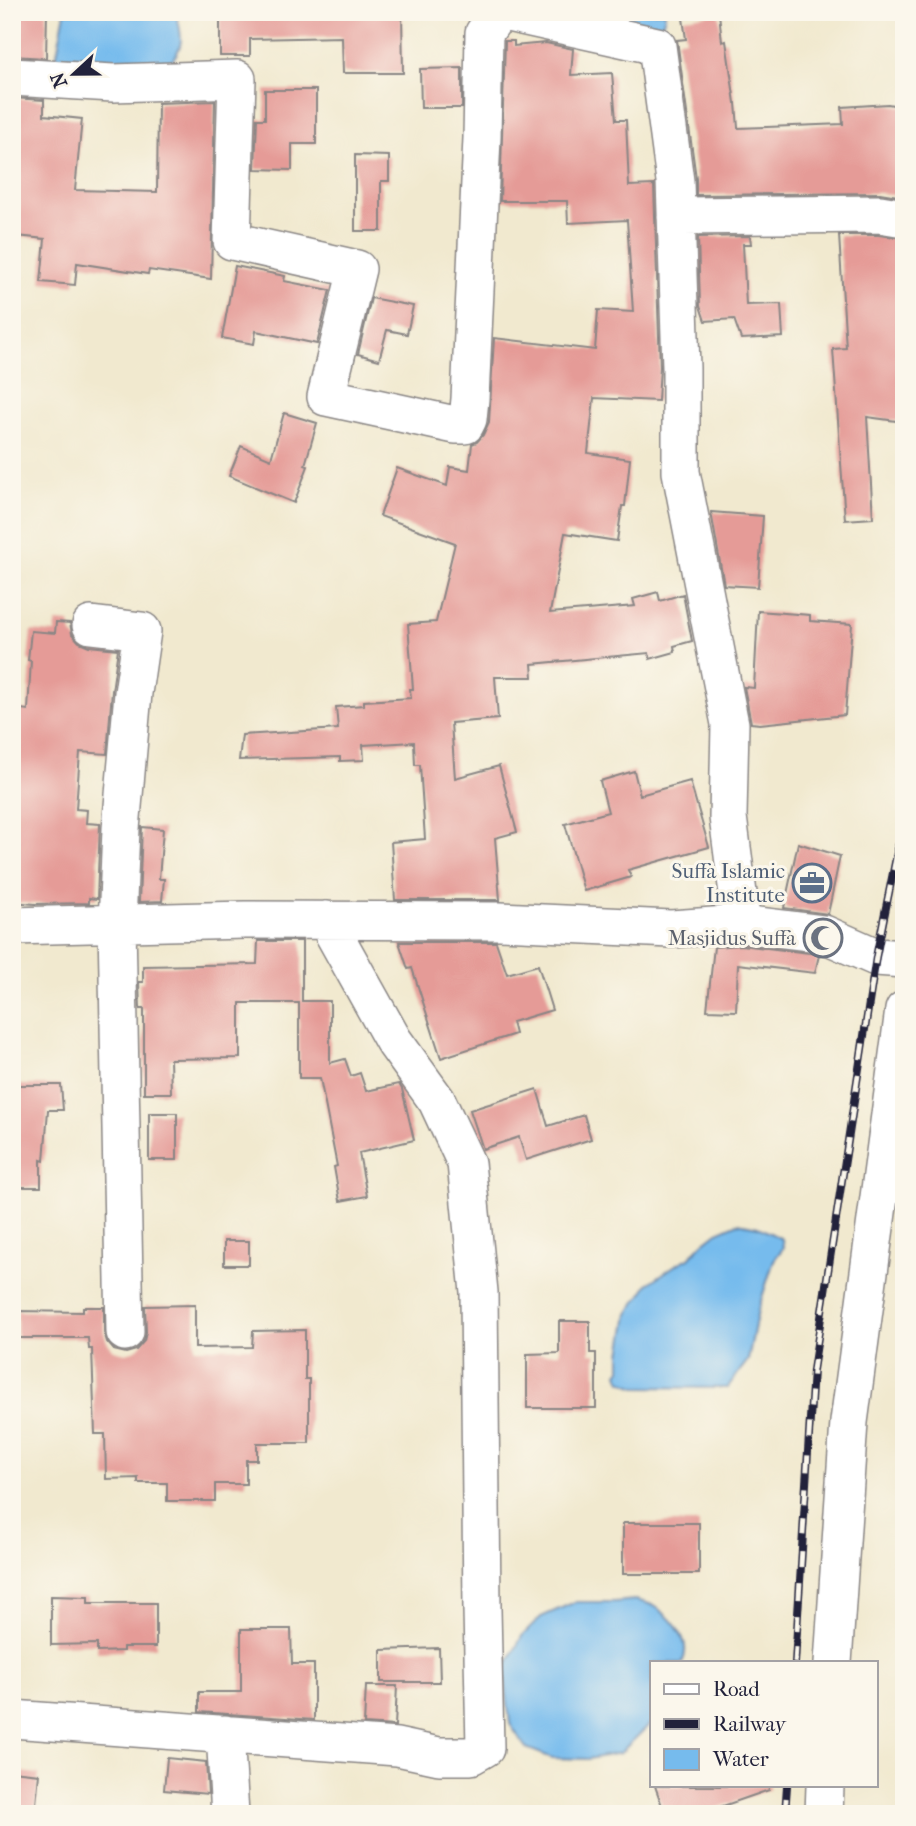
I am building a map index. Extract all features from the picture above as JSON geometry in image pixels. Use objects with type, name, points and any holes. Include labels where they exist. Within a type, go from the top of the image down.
[{"type":"street","points":[[12,77],[113,83],[237,79],[232,241],[357,269],[326,397],[465,425],[470,399],[484,33],[501,12],[657,46],[675,181],[681,368],[681,472],[730,724],[728,817],[742,924]]},
{"type":"street","points":[[676,217],[880,214],[904,218]]},
{"type":"street","points":[[91,625],[142,631],[123,802],[117,924],[125,1332]]},
{"type":"street","points":[[12,926],[245,920],[500,921],[671,929],[742,924],[824,934],[876,957],[904,959]]},
{"type":"street","points":[[12,1718],[397,1747],[439,1756],[471,1756],[485,1748],[479,1292],[466,1163],[437,1101],[393,1040],[326,920]]},
{"type":"street","points":[[833,1661],[849,1422],[904,1010]]},
{"type":"street","points":[[225,1734],[230,1814]]},
{"type":"street","points":[[824,1814],[825,1787]]},
{"type":"water","points":[[65,12],[176,12],[181,34],[180,47],[167,65],[58,66],[56,59]]},
{"type":"water","points":[[543,12],[665,12],[665,16],[660,29],[642,27],[596,13],[576,15]]},
{"type":"water","points":[[738,1223],[758,1227],[782,1239],[783,1248],[774,1260],[758,1310],[748,1360],[727,1388],[636,1387],[621,1381],[618,1373],[621,1369],[628,1314],[648,1284],[689,1258],[717,1232]]},
{"type":"water","points":[[635,1600],[654,1606],[675,1624],[683,1639],[685,1655],[683,1661],[650,1661],[649,1725],[620,1753],[588,1759],[552,1758],[526,1748],[510,1724],[504,1670],[522,1636],[541,1617],[575,1602]]},
{"type":"building","points":[[13,12],[47,12],[46,58],[12,56]]},
{"type":"building","points":[[220,12],[402,12],[403,73],[343,73],[342,37],[250,39],[250,56],[220,56]]},
{"type":"building","points":[[719,13],[722,42],[726,41],[738,128],[843,124],[842,107],[888,104],[904,107],[904,197],[880,193],[696,195],[677,40],[686,39],[683,18]]},
{"type":"building","points":[[505,41],[514,41],[514,46],[546,43],[573,49],[571,75],[612,73],[616,120],[626,120],[629,186],[654,185],[660,367],[658,401],[594,398],[588,453],[630,459],[625,506],[622,506],[617,541],[565,533],[550,613],[635,606],[633,599],[658,592],[660,601],[683,594],[692,641],[674,646],[675,652],[650,659],[649,653],[532,664],[533,677],[495,677],[498,719],[451,723],[455,778],[499,766],[517,832],[495,838],[500,900],[395,900],[391,842],[425,839],[420,765],[415,765],[414,742],[363,745],[364,760],[340,761],[340,757],[239,760],[242,735],[338,729],[336,707],[364,705],[364,701],[411,698],[410,689],[413,689],[408,624],[436,622],[455,543],[380,516],[397,468],[447,486],[450,467],[469,470],[472,444],[483,435],[489,422],[494,338],[595,350],[598,310],[633,312],[627,220],[568,223],[567,201],[500,201]]},
{"type":"building","points":[[462,68],[462,108],[421,108],[420,69]]},
{"type":"building","points":[[265,90],[316,90],[316,144],[292,144],[292,170],[255,169],[257,119],[265,119]]},
{"type":"building","points":[[12,98],[44,100],[44,115],[82,119],[75,190],[157,192],[158,103],[215,101],[211,279],[149,270],[148,274],[77,263],[75,285],[41,282],[45,239],[17,236],[19,203],[12,203]]},
{"type":"building","points":[[355,155],[389,156],[389,181],[381,181],[381,231],[355,231]]},
{"type":"building","points":[[839,235],[904,238],[904,422],[867,417],[873,518],[845,520],[833,349],[846,348]]},
{"type":"building","points":[[750,236],[751,244],[743,244],[746,305],[781,304],[783,337],[741,339],[734,319],[705,321],[700,306],[698,237]]},
{"type":"building","points":[[235,266],[285,276],[284,281],[330,290],[317,344],[256,331],[254,344],[222,338]]},
{"type":"building","points":[[371,298],[413,306],[407,334],[387,330],[379,360],[358,354]]},
{"type":"building","points":[[284,413],[317,423],[305,465],[308,466],[294,503],[229,476],[241,446],[271,459]]},
{"type":"building","points":[[711,512],[763,516],[758,587],[724,585]]},
{"type":"building","points":[[758,611],[810,615],[810,621],[852,624],[845,715],[751,723],[744,687],[754,688]]},
{"type":"building","points":[[56,622],[70,623],[72,634],[79,642],[89,646],[118,649],[107,754],[80,752],[76,809],[87,810],[86,823],[100,824],[97,899],[89,898],[89,903],[12,902],[12,708],[28,710],[31,631],[55,633]]},
{"type":"building","points":[[634,771],[640,795],[690,781],[709,847],[628,870],[631,877],[584,891],[565,824],[608,812],[600,781]]},
{"type":"building","points":[[142,827],[163,829],[159,879],[164,879],[162,901],[139,902]]},
{"type":"building","name":"Suffa Islamic Institute","points":[[798,843],[840,856],[828,914],[784,908]]},
{"type":"building","points":[[258,941],[302,941],[302,1001],[330,1001],[330,1063],[345,1059],[351,1076],[360,1073],[366,1091],[399,1084],[402,1089],[414,1140],[359,1153],[367,1196],[340,1201],[334,1167],[337,1166],[320,1078],[299,1078],[299,1003],[240,1003],[240,1058],[170,1059],[171,1093],[144,1093],[144,1009],[140,1009],[139,982],[143,982],[143,966],[257,964]]},
{"type":"building","points":[[399,942],[496,942],[507,974],[538,965],[552,1010],[512,1022],[515,1034],[441,1058],[412,968],[408,969]]},
{"type":"building","points":[[741,945],[818,954],[815,973],[738,964],[736,1011],[707,1010],[714,947]]},
{"type":"building","points":[[12,1085],[61,1085],[63,1110],[48,1110],[44,1161],[41,1160],[41,1187],[12,1187]]},
{"type":"building","points":[[537,1089],[548,1126],[584,1115],[591,1139],[526,1160],[519,1137],[483,1149],[470,1110]]},
{"type":"building","points":[[149,1113],[177,1113],[177,1160],[149,1160]]},
{"type":"building","points":[[224,1241],[249,1241],[249,1265],[224,1265]]},
{"type":"building","points":[[195,1305],[195,1348],[252,1347],[253,1331],[305,1330],[305,1379],[309,1379],[309,1443],[257,1443],[257,1460],[246,1460],[246,1484],[215,1484],[215,1501],[167,1501],[167,1483],[138,1483],[138,1478],[106,1479],[105,1434],[95,1434],[92,1349],[89,1349],[88,1338],[17,1338],[17,1311],[83,1312],[83,1307],[104,1307],[104,1332],[107,1342],[114,1350],[126,1353],[136,1350],[144,1341],[145,1306]]},
{"type":"building","points":[[559,1321],[590,1321],[590,1353],[596,1353],[596,1408],[527,1408],[527,1354],[559,1353]]},
{"type":"building","points":[[623,1523],[699,1523],[699,1574],[623,1574]]},
{"type":"building","points":[[51,1596],[88,1597],[88,1603],[156,1603],[156,1647],[123,1647],[123,1651],[97,1652],[97,1644],[51,1645]]},
{"type":"building","points":[[241,1629],[291,1629],[292,1664],[314,1664],[314,1720],[199,1712],[199,1692],[241,1692]]},
{"type":"building","points":[[439,1648],[440,1682],[381,1682],[381,1650]]},
{"type":"building","points":[[366,1686],[397,1686],[395,1726],[364,1724]]},
{"type":"building","points":[[167,1758],[206,1762],[208,1794],[164,1790]]},
{"type":"building","points":[[12,1771],[39,1774],[35,1814],[12,1814]]},
{"type":"building","points":[[655,1787],[769,1787],[769,1790],[700,1814],[665,1814]]},
{"type":"railway","points":[[795,1661],[813,1370],[876,957],[904,818]]},
{"type":"railway","points":[[785,1814],[787,1787]]},
{"type":"place","name":"Suffa Islamic Institute","points":[[812,883]]},
{"type":"place","name":"Masjidus Suffa","points":[[823,938]]}]
